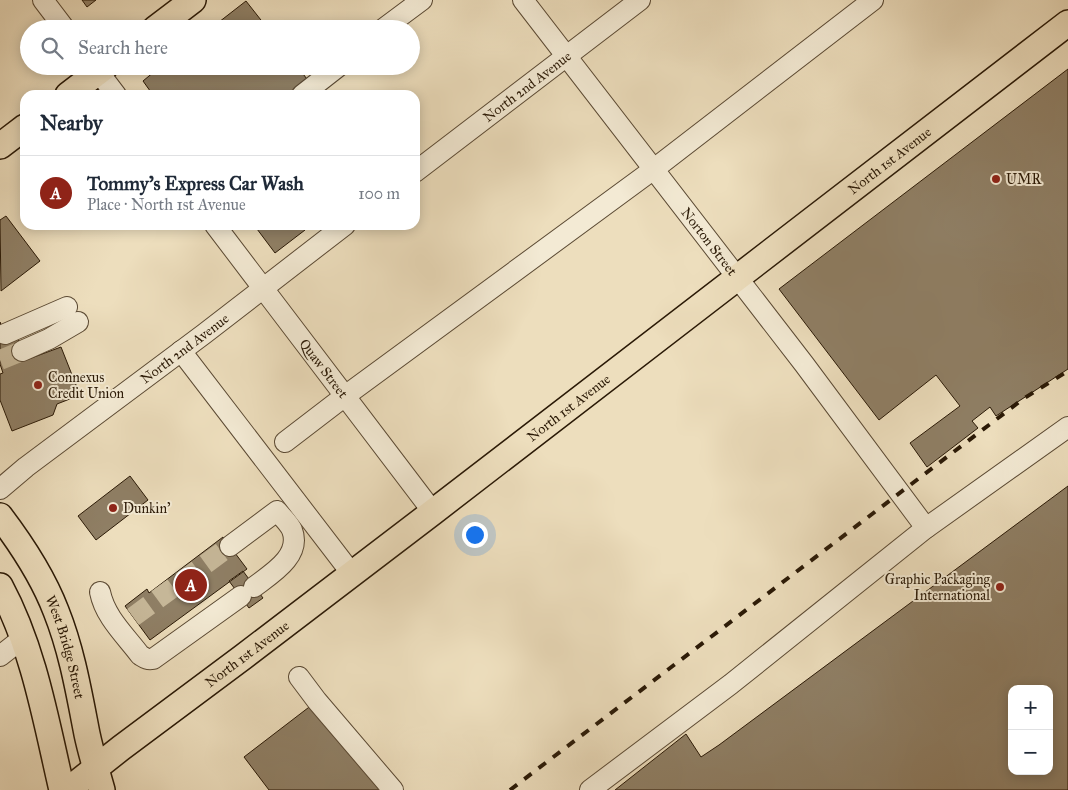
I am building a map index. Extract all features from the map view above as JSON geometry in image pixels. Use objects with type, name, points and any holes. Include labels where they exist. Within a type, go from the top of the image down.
[{"type":"main road","points":[[167,20],[193,0]]},
{"type":"main road","name":"North 1st Avenue","points":[[68,790],[99,779],[352,574],[1068,23]]},
{"type":"main road","points":[[74,90],[91,75]]},
{"type":"main road","points":[[0,146],[20,131]]},
{"type":"main road","name":"West Bridge Street","points":[[0,516],[34,567],[56,610],[77,679],[88,737],[99,779]]},
{"type":"main road","points":[[0,586],[12,611],[31,661],[62,790]]},
{"type":"street","points":[[43,0],[58,20]]},
{"type":"street","points":[[395,20],[422,0]]},
{"type":"street","name":"Norton Street","points":[[523,0],[814,378],[926,528]]},
{"type":"street","name":"North 2nd Avenue","points":[[420,168],[640,0]]},
{"type":"street","points":[[285,442],[654,169],[873,0]]},
{"type":"street","points":[[103,75],[113,90]]},
{"type":"street","points":[[308,90],[328,75]]},
{"type":"street","name":"Quaw Street","points":[[218,230],[433,512]]},
{"type":"street","name":"North 2nd Avenue","points":[[0,489],[26,467],[338,230]]},
{"type":"street","points":[[4,334],[72,314],[54,337],[22,351]]},
{"type":"street","points":[[181,351],[352,574]]},
{"type":"street","points":[[590,790],[730,684],[926,528],[1068,427]]},
{"type":"street","points":[[133,617],[123,619],[118,617],[100,592],[102,603],[108,614],[140,655],[145,659],[153,659],[247,592],[286,561],[293,544],[292,530],[277,511],[230,546]]},
{"type":"street","points":[[0,656],[23,638]]},
{"type":"street","points":[[299,677],[317,701],[393,790]]},
{"type":"building","points":[[82,0],[96,0],[87,7]]},
{"type":"building","points":[[246,1],[261,20],[222,20]]},
{"type":"building","name":"UMR","points":[[1068,69],[1068,369],[996,416],[990,407],[972,421],[978,428],[927,467],[910,443],[960,406],[936,375],[879,420],[779,289]]},
{"type":"building","points":[[150,75],[304,75],[310,83],[301,90],[149,90],[143,81]]},
{"type":"building","points":[[6,216],[40,261],[1,291],[0,220]]},
{"type":"building","points":[[258,230],[305,230],[275,253]]},
{"type":"building","name":"Connexus Credit Union","points":[[0,322],[8,342],[18,339],[26,360],[61,347],[80,395],[57,404],[53,415],[12,431],[0,400],[0,374],[3,373],[0,364]]},
{"type":"building","name":"Dunkin'","points":[[130,476],[148,500],[96,540],[78,516]]},
{"type":"building","name":"Graphic Packaging International","points":[[1068,486],[1068,790],[615,790],[686,734],[701,757]]},
{"type":"building","points":[[223,537],[247,569],[150,640],[125,606],[147,589],[149,593]]},
{"type":"building","points":[[243,571],[263,598],[249,608],[229,581]]},
{"type":"building","points":[[317,701],[384,790],[269,790],[244,757]]},
{"type":"tunnel","points":[[0,360],[22,351]]},
{"type":"tunnel","points":[[133,617],[230,546]]},
{"type":"railway","points":[[510,790],[1023,399],[1068,371]]},
{"type":"place","name":"UMR","points":[[996,179]]},
{"type":"place","name":"Connexus Credit Union","points":[[38,385]]},
{"type":"place","name":"Dunkin'","points":[[113,508]]},
{"type":"place","name":"Tommy's Express Car Wash","points":[[191,585]]},
{"type":"place","name":"Graphic Packaging International","points":[[1000,587]]}]
